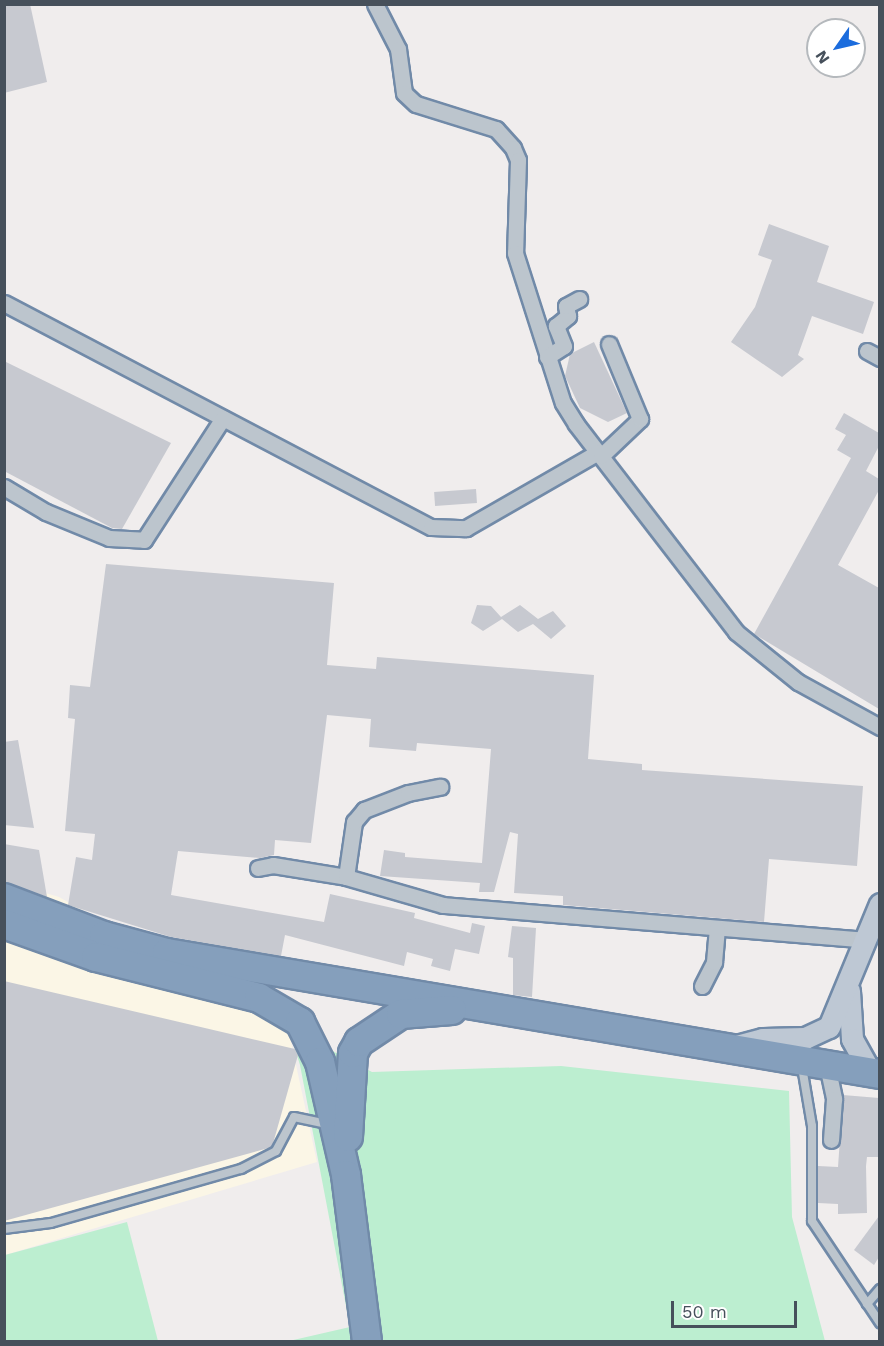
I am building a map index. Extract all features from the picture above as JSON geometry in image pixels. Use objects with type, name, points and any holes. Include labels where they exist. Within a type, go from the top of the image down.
[{"type":"highway","points":[[4,898],[104,936],[167,953],[734,1047],[814,1064],[875,1072]]},
{"type":"highway","points":[[4,924],[96,957],[259,998],[289,1012],[311,1038],[335,1126],[346,1175],[368,1341]]},
{"type":"highway","points":[[346,1175],[351,1075],[359,1042],[401,1014],[493,1008]]},
{"type":"main road","points":[[734,1047],[822,1032],[849,987],[879,904]]},
{"type":"main road","points":[[849,987],[852,1039],[875,1072]]},
{"type":"street","points":[[375,4],[398,50],[404,93],[416,104],[496,129],[513,148],[518,160],[515,254],[563,403],[736,632],[798,682],[879,727]]},
{"type":"street","points":[[547,357],[564,346],[556,326],[568,316],[566,306],[579,299]]},
{"type":"street","points":[[4,303],[430,528],[466,528],[600,454],[640,419],[609,344]]},
{"type":"street","points":[[4,487],[46,512],[109,538],[144,540],[223,418]]},
{"type":"street","points":[[346,877],[354,822],[364,810],[408,793],[440,788]]},
{"type":"street","points":[[258,868],[273,865],[346,877],[443,905],[866,940]]},
{"type":"street","points":[[702,986],[714,962],[717,928]]},
{"type":"street","points":[[814,1064],[834,1099],[831,1140]]},
{"type":"lane","points":[[814,1064],[812,1221],[879,1323]]},
{"type":"lane","points":[[4,1229],[51,1223],[241,1168],[276,1151],[294,1117],[335,1126]]},
{"type":"lane","points":[[867,1304],[879,1289]]},
{"type":"shaded area","points":[[5,881],[59,897],[371,1072],[288,1028],[317,1162],[5,1255]]},
{"type":"green space","points":[[288,1027],[372,1072],[561,1066],[789,1091],[792,1217],[825,1341],[289,1341],[350,1327],[300,1065]]},
{"type":"green space","points":[[127,1222],[158,1341],[5,1341],[5,1255]]},
{"type":"building","points":[[4,4],[30,4],[47,82],[4,93]]},
{"type":"building","points":[[769,224],[829,246],[817,282],[874,302],[863,334],[812,316],[798,355],[804,359],[782,377],[731,342],[755,307],[772,260],[758,255]]},
{"type":"building","points":[[594,342],[627,413],[608,422],[580,408],[565,376],[570,354]]},
{"type":"building","points":[[4,361],[171,443],[122,529],[112,528],[4,471]]},
{"type":"building","points":[[844,413],[879,433],[879,446],[866,471],[879,479],[879,490],[838,565],[879,588],[879,709],[754,634],[851,458],[837,450],[846,435],[835,429]]},
{"type":"building","points":[[476,489],[477,503],[435,506],[434,492]]},
{"type":"building","points":[[106,564],[334,583],[327,665],[376,669],[377,657],[594,675],[588,759],[642,764],[642,770],[863,786],[857,866],[769,859],[764,922],[563,905],[563,896],[514,893],[518,834],[510,832],[494,892],[479,892],[480,883],[380,876],[384,850],[405,853],[405,857],[482,863],[491,749],[417,743],[416,751],[369,747],[371,719],[327,715],[311,843],[275,840],[274,855],[260,858],[178,851],[171,895],[324,922],[330,894],[415,913],[414,918],[470,933],[472,923],[485,926],[479,954],[455,949],[450,971],[431,966],[433,959],[407,952],[404,966],[285,935],[281,956],[171,937],[68,905],[76,857],[92,860],[95,834],[65,831],[75,719],[68,718],[70,685],[90,687]]},
{"type":"building","points":[[477,605],[491,606],[501,617],[520,605],[538,619],[553,611],[566,626],[551,639],[533,624],[518,632],[502,619],[483,631],[471,623]]},
{"type":"building","points":[[18,740],[34,828],[4,825],[4,742]]},
{"type":"building","points":[[4,844],[39,850],[47,897],[4,882]]},
{"type":"building","points":[[512,926],[536,928],[532,997],[513,995],[513,958],[508,957]]},
{"type":"building","points":[[4,981],[295,1049],[298,1055],[272,1147],[4,1221]]},
{"type":"building","points":[[843,1095],[879,1098],[879,1157],[867,1157],[867,1213],[838,1214],[838,1204],[818,1203],[818,1166],[838,1167]]},
{"type":"building","points":[[879,1216],[879,1257],[874,1265],[854,1250]]}]
